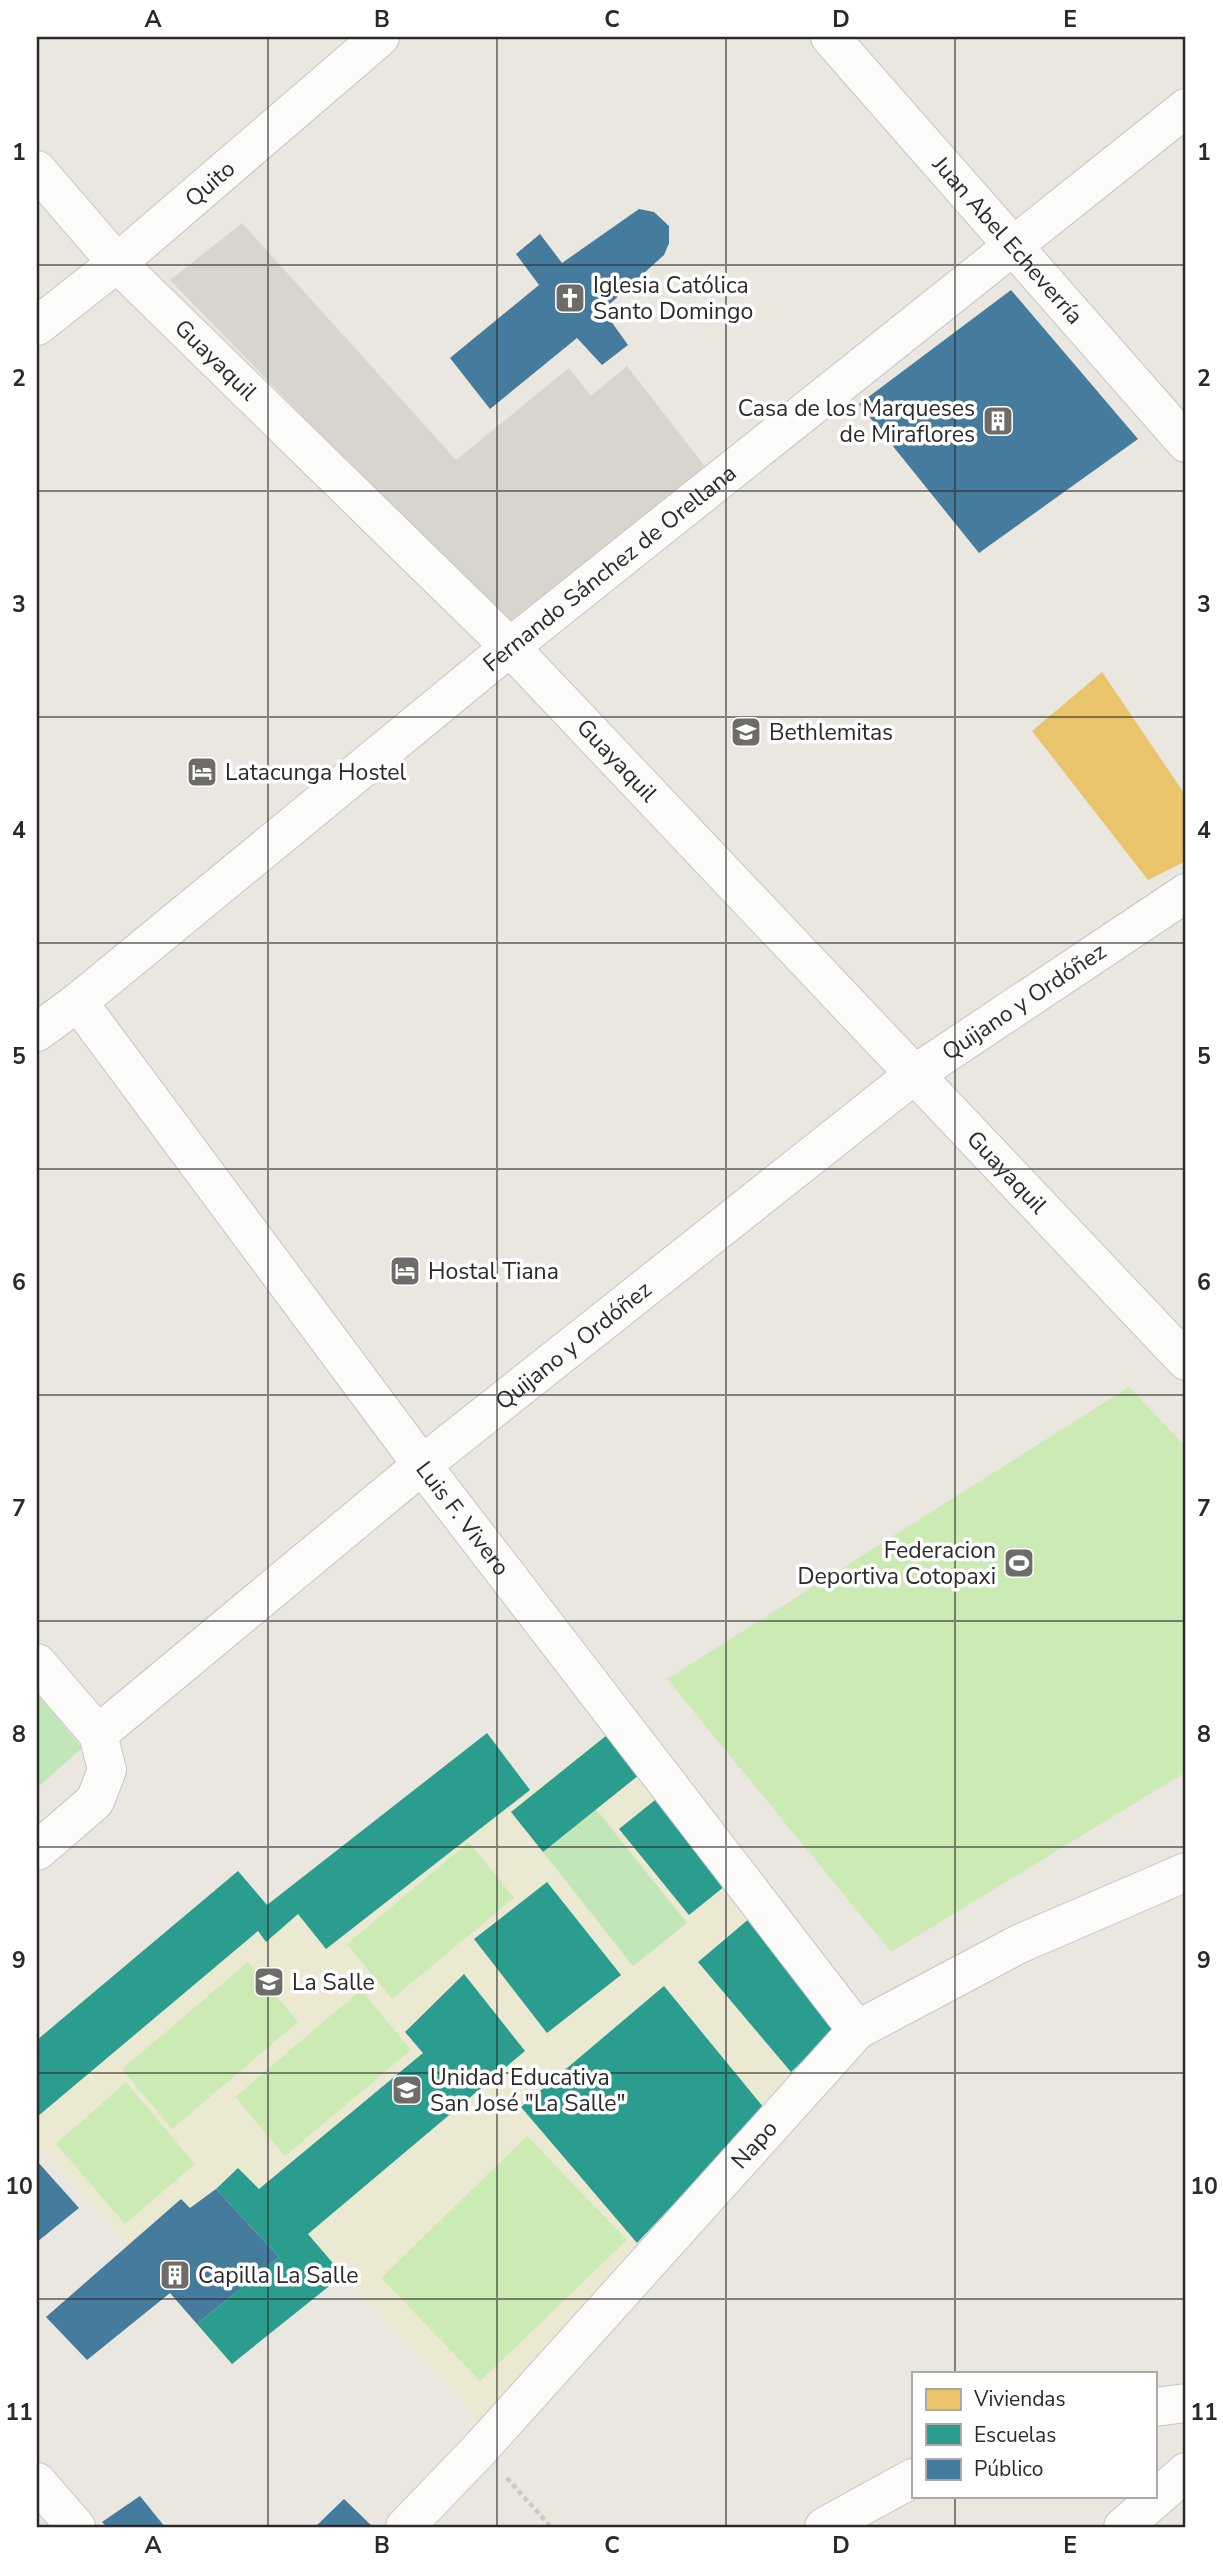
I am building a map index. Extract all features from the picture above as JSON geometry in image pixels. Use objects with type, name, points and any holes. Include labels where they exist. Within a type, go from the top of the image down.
[{"type":"street","name":"Quito","points":[[37,326],[117,263],[380,37]]},
{"type":"street","name":"Juan Abel Echeverría","points":[[830,37],[1186,443]]},
{"type":"street","name":"Fernando Sánchez de Orellana","points":[[37,1032],[78,1002],[510,647],[1186,108]]},
{"type":"street","name":"Guayaquil","points":[[37,170],[117,263],[510,647],[1186,1361]]},
{"type":"street","name":"Quijano y Ordóñez","points":[[98,1734],[422,1465],[915,1074],[1186,892]]},
{"type":"street","name":"Luis F. Vivero","points":[[78,1002],[422,1465],[585,1655],[858,2030]]},
{"type":"street","points":[[37,1663],[98,1734],[107,1770],[95,1801],[37,1851]]},
{"type":"street","name":"Napo","points":[[405,2527],[480,2449],[858,2030],[1019,1944],[1186,1872]]},
{"type":"street","points":[[1156,2407],[1186,2403]]},
{"type":"street","points":[[1126,2526],[1186,2472]]},
{"type":"street","points":[[824,2527],[912,2479]]},
{"type":"street","points":[[37,2483],[76,2527]]},
{"type":"path","points":[[480,2449],[551,2527]]},
{"type":"shaded area","points":[[242,223],[456,460],[569,368],[591,396],[627,366],[707,469],[507,627],[170,280]]},
{"type":"shaded area","name":"Unidad Educativa San José \"La Salle\"","points":[[487,1733],[530,1790],[607,1735],[750,1918],[791,2072],[762,2111],[643,2236],[484,2425],[343,2276],[232,2364],[170,2294],[87,2360],[46,2317],[129,2247],[37,2144],[37,2040],[238,1871],[267,1905]]},
{"type":"green space","name":"Federacion Deportiva Cotopaxi","points":[[1129,1387],[1186,1447],[1186,1772],[891,1952],[667,1679]]},
{"type":"green space","points":[[37,1693],[82,1748],[37,1788]]},
{"type":"green space","points":[[596,1809],[687,1923],[633,1966],[543,1852]]},
{"type":"green space","points":[[469,1842],[514,1898],[392,1999],[347,1944]]},
{"type":"green space","points":[[248,1962],[298,2022],[172,2129],[122,2069]]},
{"type":"green space","points":[[361,1990],[411,2050],[285,2156],[235,2097]]},
{"type":"green space","points":[[126,2082],[195,2164],[125,2224],[56,2144]]},
{"type":"green space","points":[[527,2136],[627,2240],[480,2381],[381,2278]]},
{"type":"building: Viviendas","points":[[1102,672],[1186,796],[1186,861],[1148,880],[1032,731]]},
{"type":"building: Escuelas","points":[[487,1733],[530,1790],[326,1949],[298,1914],[266,1942],[258,1931],[37,2117],[37,2040],[238,1871],[267,1905]]},
{"type":"building: Escuelas","points":[[607,1735],[639,1775],[543,1852],[511,1812]]},
{"type":"building: Escuelas","points":[[655,1800],[725,1886],[689,1915],[619,1829]]},
{"type":"building: Escuelas","points":[[547,1882],[621,1975],[547,2033],[474,1939]]},
{"type":"building: Escuelas","points":[[750,1918],[837,2028],[791,2072],[698,1962]]},
{"type":"building: Escuelas","points":[[464,1974],[525,2051],[308,2234],[343,2275],[232,2364],[197,2324],[279,2257],[216,2189],[238,2168],[259,2189],[423,2053],[405,2032]]},
{"type":"building: Escuelas","points":[[664,1986],[764,2108],[637,2243],[521,2107]]},
{"type":"building: Público","name":"Iglesia Católica Santo Domingo","points":[[639,209],[654,212],[669,226],[669,243],[664,255],[603,310],[628,345],[602,365],[577,338],[490,409],[450,358],[539,285],[516,254],[540,234],[562,263]]},
{"type":"building: Público","name":"Casa de los Marqueses de Miraflores","points":[[1011,290],[1138,439],[979,553],[859,404]]},
{"type":"building: Público","points":[[37,2161],[79,2208],[37,2242]]},
{"type":"building: Público","name":"Capilla La Salle","points":[[216,2189],[279,2257],[197,2324],[170,2293],[87,2360],[46,2317],[181,2199],[190,2208]]},
{"type":"building: Público","points":[[140,2496],[165,2527],[107,2527],[102,2522]]},
{"type":"building: Público","points":[[344,2499],[373,2527],[315,2527]]},
{"type":"place","name":"Iglesia Católica Santo Domingo","points":[[570,298]]},
{"type":"place","name":"Casa de los Marqueses de Miraflores","points":[[998,421]]},
{"type":"place","name":"Bethlemitas","points":[[746,732]]},
{"type":"place","name":"Latacunga Hostel","points":[[202,772]]},
{"type":"place","name":"Hostal Tiana","points":[[405,1271]]},
{"type":"place","name":"Federacion Deportiva Cotopaxi","points":[[1019,1563]]},
{"type":"place","name":"La Salle","points":[[269,1982]]},
{"type":"place","name":"Unidad Educativa San José \"La Salle\"","points":[[407,2090]]},
{"type":"place","name":"Capilla La Salle","points":[[175,2275]]}]
